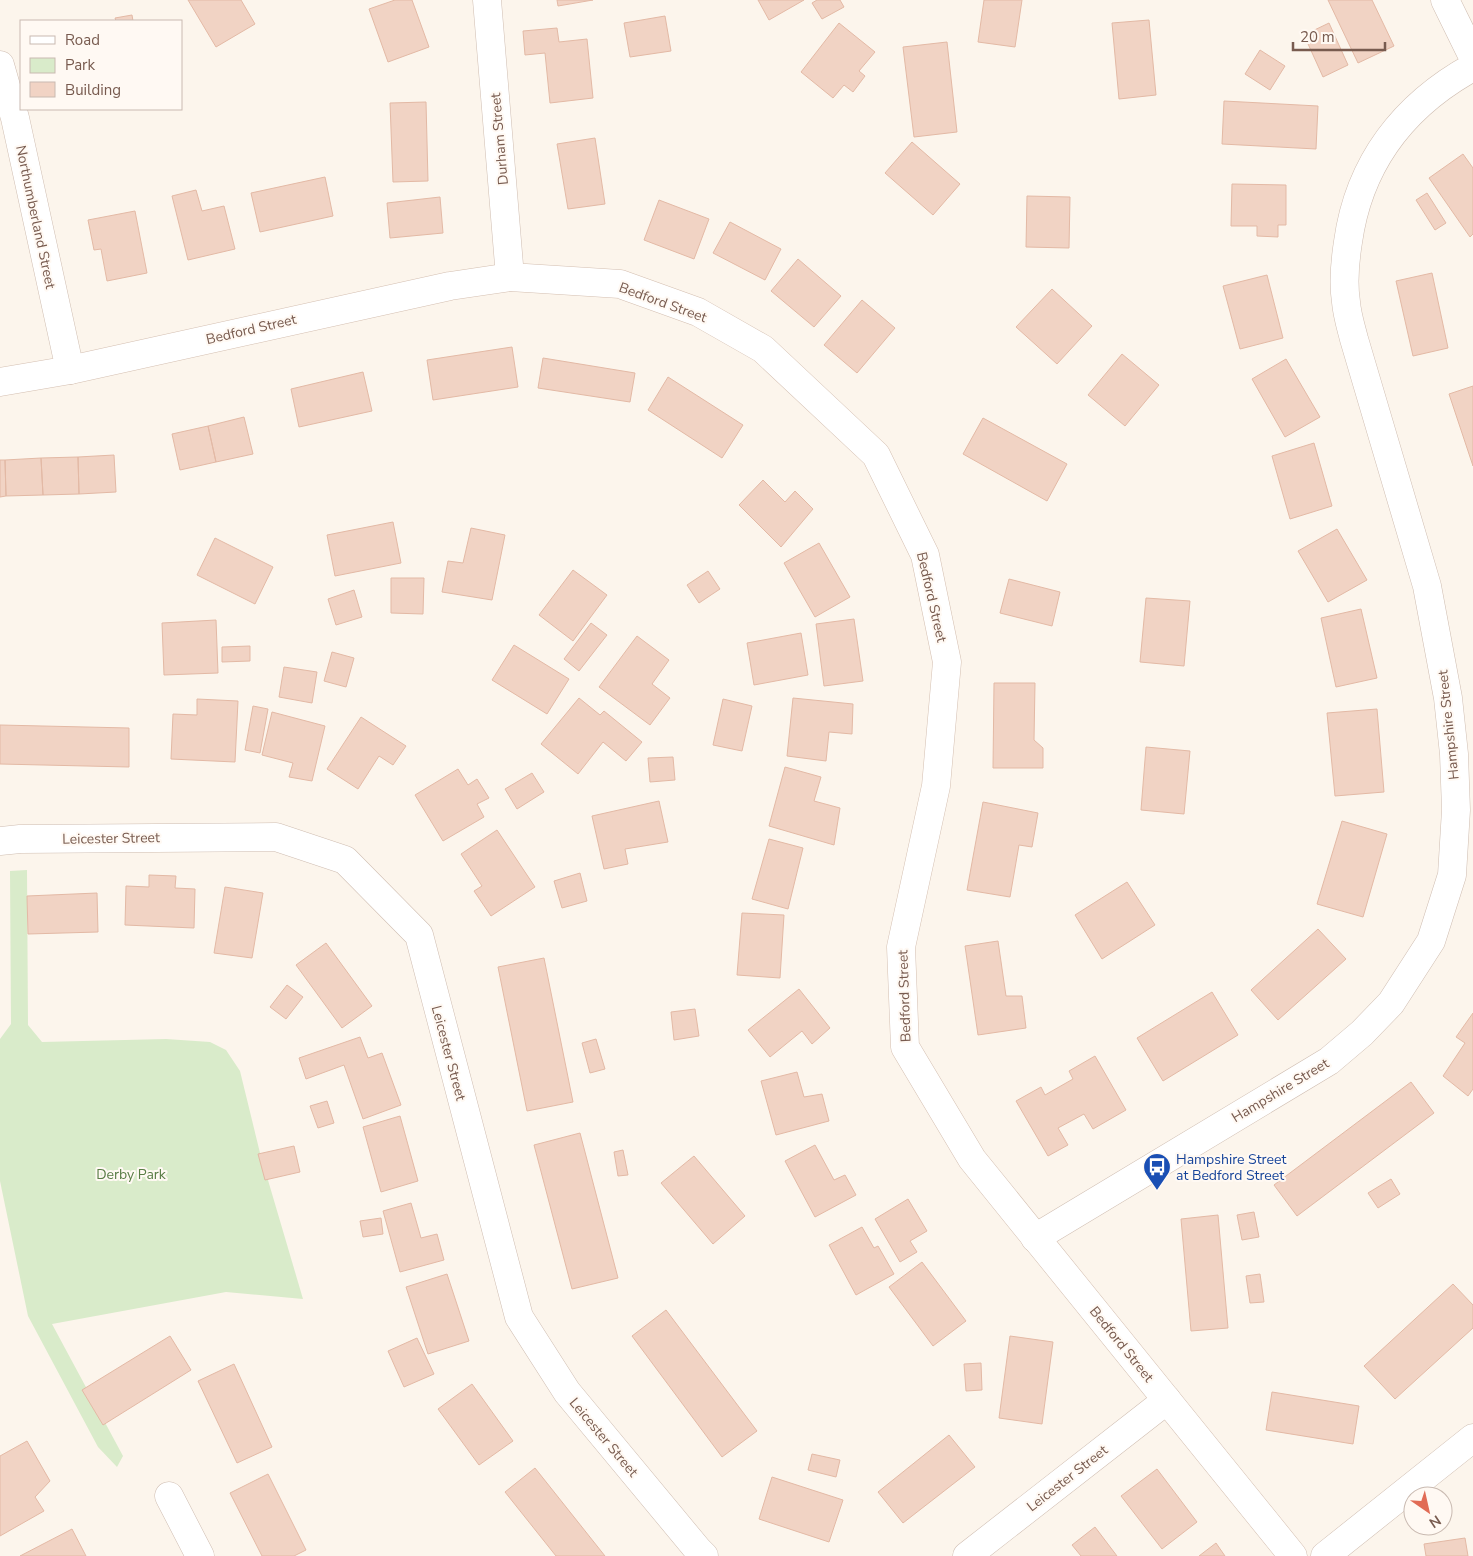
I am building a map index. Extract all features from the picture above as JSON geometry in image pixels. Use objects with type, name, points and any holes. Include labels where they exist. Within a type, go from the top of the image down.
[{"type":"street","name":"Durham Street","points":[[487,0],[510,277]]},
{"type":"street","points":[[1445,0],[1473,58]]},
{"type":"street","name":"Northumberland Street","points":[[0,66],[15,118],[70,370]]},
{"type":"street","name":"Hampshire Street","points":[[1035,1238],[1329,1061],[1362,1033],[1391,1002],[1431,941],[1452,875],[1456,810],[1454,754],[1448,698],[1427,586],[1354,339],[1345,301],[1345,262],[1351,220],[1365,177],[1380,151],[1421,103],[1448,81],[1473,67]]},
{"type":"street","name":"Bedford Street","points":[[0,382],[70,370],[450,286],[510,277],[620,284],[698,312],[763,349],[876,455],[925,555],[947,662],[936,786],[901,947],[905,1048],[972,1159],[1293,1556]]},
{"type":"street","name":"Leicester Street","points":[[0,841],[20,839],[276,837],[345,860],[419,935],[519,1317],[567,1392],[704,1556]]},
{"type":"street","name":"Leicester Street","points":[[967,1556],[1167,1400]]},
{"type":"street","points":[[1325,1556],[1473,1438]]},
{"type":"street","points":[[169,1496],[200,1556]]},
{"type":"green space","name":"Derby Park","points":[[27,870],[28,1025],[42,1042],[166,1039],[210,1042],[226,1050],[240,1071],[260,1153],[303,1299],[226,1292],[52,1324],[123,1456],[117,1467],[98,1447],[28,1316],[0,1181],[0,1039],[11,1024],[10,871]]},
{"type":"building","points":[[188,0],[241,0],[255,24],[216,47]]},
{"type":"building","points":[[395,0],[412,0],[429,47],[388,62],[369,9]]},
{"type":"building","points":[[557,0],[593,0],[558,6]]},
{"type":"building","points":[[758,0],[804,0],[769,20]]},
{"type":"building","points":[[817,0],[840,0],[844,7],[822,19],[812,3]]},
{"type":"building","points":[[984,0],[1022,0],[1015,47],[978,42]]},
{"type":"building","points":[[1328,0],[1372,0],[1394,46],[1358,63]]},
{"type":"building","points":[[132,15],[133,20],[116,20],[115,18]]},
{"type":"building","points":[[665,16],[671,51],[630,57],[624,23]]},
{"type":"building","points":[[1149,20],[1156,95],[1119,99],[1112,23]]},
{"type":"building","points":[[839,23],[875,52],[859,71],[865,76],[853,92],[844,85],[833,98],[801,72]]},
{"type":"building","points":[[1329,23],[1348,65],[1323,77],[1304,35]]},
{"type":"building","points":[[557,28],[559,42],[587,39],[593,98],[550,103],[545,53],[525,55],[523,31]]},
{"type":"building","points":[[947,42],[957,132],[914,137],[903,47]]},
{"type":"building","points":[[1260,50],[1285,66],[1270,90],[1245,74]]},
{"type":"building","points":[[1224,101],[1318,106],[1316,149],[1222,144]]},
{"type":"building","points":[[426,102],[428,181],[393,182],[390,103]]},
{"type":"building","points":[[595,138],[605,204],[568,209],[557,144]]},
{"type":"building","points":[[912,142],[960,184],[933,215],[885,173]]},
{"type":"building","points":[[1463,154],[1473,168],[1473,234],[1470,237],[1429,178]]},
{"type":"building","points":[[325,177],[333,216],[260,232],[251,193]]},
{"type":"building","points":[[1232,184],[1286,185],[1286,225],[1278,225],[1278,237],[1257,236],[1257,226],[1231,226]]},
{"type":"building","points":[[196,190],[202,211],[224,206],[235,249],[188,260],[172,196]]},
{"type":"building","points":[[1427,193],[1446,223],[1435,230],[1416,200]]},
{"type":"building","points":[[1027,196],[1070,197],[1069,248],[1026,247]]},
{"type":"building","points":[[440,197],[443,233],[390,238],[387,203]]},
{"type":"building","points":[[659,200],[709,219],[694,259],[644,240]]},
{"type":"building","points":[[135,211],[147,273],[107,281],[101,249],[94,250],[88,220]]},
{"type":"building","points":[[730,222],[781,249],[765,280],[713,253]]},
{"type":"building","points":[[798,259],[841,296],[814,327],[771,291]]},
{"type":"building","points":[[1432,273],[1448,348],[1413,356],[1396,281]]},
{"type":"building","points":[[1267,275],[1283,338],[1240,349],[1223,286]]},
{"type":"building","points":[[1052,289],[1092,326],[1057,364],[1016,327]]},
{"type":"building","points":[[862,300],[895,328],[857,373],[824,345]]},
{"type":"building","points":[[512,347],[518,387],[433,400],[427,360]]},
{"type":"building","points":[[1122,354],[1159,385],[1125,426],[1088,395]]},
{"type":"building","points":[[543,358],[635,373],[630,402],[538,388]]},
{"type":"building","points":[[1286,359],[1320,417],[1285,437],[1252,379]]},
{"type":"building","points":[[363,372],[372,411],[299,427],[291,389]]},
{"type":"building","points":[[668,377],[743,425],[722,458],[648,410]]},
{"type":"building","points":[[1473,386],[1473,466],[1449,394]]},
{"type":"building","points":[[244,417],[253,454],[216,462],[208,426]]},
{"type":"building","points":[[983,418],[1067,464],[1047,501],[963,454]]},
{"type":"building","points":[[208,426],[216,462],[180,470],[172,434]]},
{"type":"building","points":[[1314,443],[1332,506],[1290,519],[1272,456]]},
{"type":"building","points":[[114,455],[116,492],[79,494],[78,457]]},
{"type":"building","points":[[78,457],[79,494],[43,495],[41,458]]},
{"type":"building","points":[[41,458],[43,495],[6,496],[5,460]]},
{"type":"building","points":[[0,460],[5,460],[6,496],[0,497]]},
{"type":"building","points":[[763,480],[785,502],[795,491],[813,509],[781,547],[739,505]]},
{"type":"building","points":[[393,522],[401,563],[335,576],[327,535]]},
{"type":"building","points":[[471,528],[505,535],[492,600],[442,592],[448,561],[463,563]]},
{"type":"building","points":[[1337,529],[1367,580],[1328,602],[1298,551]]},
{"type":"building","points":[[215,538],[273,567],[255,604],[197,575]]},
{"type":"building","points":[[819,543],[850,597],[815,617],[784,563]]},
{"type":"building","points":[[573,570],[607,595],[573,641],[539,615]]},
{"type":"building","points":[[708,571],[720,589],[699,603],[687,585]]},
{"type":"building","points":[[391,578],[424,578],[423,614],[391,613]]},
{"type":"building","points":[[1009,579],[1060,592],[1052,626],[1000,613]]},
{"type":"building","points":[[354,590],[362,617],[336,625],[328,599]]},
{"type":"building","points":[[1146,598],[1190,601],[1184,666],[1140,662]]},
{"type":"building","points":[[1361,609],[1377,678],[1336,687],[1321,618]]},
{"type":"building","points":[[854,619],[863,681],[824,686],[816,624]]},
{"type":"building","points":[[216,620],[218,673],[164,675],[162,623]]},
{"type":"building","points":[[591,623],[607,635],[579,671],[564,659]]},
{"type":"building","points":[[801,633],[808,675],[754,685],[747,643]]},
{"type":"building","points":[[637,636],[669,660],[652,684],[670,698],[650,725],[599,687]]},
{"type":"building","points":[[514,645],[569,679],[547,714],[492,680]]},
{"type":"building","points":[[250,646],[250,661],[222,662],[222,647]]},
{"type":"building","points":[[332,652],[354,658],[346,687],[324,681]]},
{"type":"building","points":[[284,667],[317,672],[312,703],[279,697]]},
{"type":"building","points":[[994,683],[1035,683],[1034,740],[1043,748],[1043,768],[993,768]]},
{"type":"building","points":[[579,698],[600,715],[604,711],[642,742],[626,761],[603,742],[578,774],[541,744]]},
{"type":"building","points":[[793,698],[853,704],[852,734],[829,732],[826,761],[787,756]]},
{"type":"building","points":[[197,699],[238,701],[235,762],[171,759],[173,714],[197,715]]},
{"type":"building","points":[[723,699],[752,706],[742,751],[713,745]]},
{"type":"building","points":[[253,706],[268,709],[260,753],[245,750]]},
{"type":"building","points":[[1377,709],[1384,792],[1335,796],[1327,713]]},
{"type":"building","points":[[272,712],[325,726],[312,781],[289,777],[293,763],[262,755]]},
{"type":"building","points":[[361,717],[406,746],[393,765],[379,756],[358,789],[327,769]]},
{"type":"building","points":[[0,725],[129,728],[129,767],[0,764]]},
{"type":"building","points":[[1146,747],[1190,751],[1184,814],[1141,810]]},
{"type":"building","points":[[673,757],[675,780],[650,782],[648,758]]},
{"type":"building","points":[[785,767],[821,777],[814,801],[840,808],[834,845],[769,826]]},
{"type":"building","points":[[458,769],[468,785],[477,779],[489,798],[477,804],[484,817],[443,841],[415,795]]},
{"type":"building","points":[[532,773],[544,792],[517,809],[505,789]]},
{"type":"building","points":[[659,801],[668,842],[625,849],[628,864],[604,869],[592,816]]},
{"type":"building","points":[[983,802],[1038,813],[1032,847],[1019,845],[1010,897],[967,890]]},
{"type":"building","points":[[1342,821],[1387,834],[1363,917],[1317,904]]},
{"type":"building","points":[[497,830],[535,887],[491,916],[474,891],[482,886],[461,854]]},
{"type":"building","points":[[769,839],[803,848],[788,909],[752,899]]},
{"type":"building","points":[[580,873],[587,901],[562,908],[554,881]]},
{"type":"building","points":[[149,875],[176,876],[175,888],[195,889],[194,928],[125,925],[126,886],[149,887]]},
{"type":"building","points":[[1127,882],[1155,925],[1102,959],[1075,915]]},
{"type":"building","points":[[225,887],[263,893],[252,958],[214,953]]},
{"type":"building","points":[[97,893],[98,932],[28,934],[27,896]]},
{"type":"building","points":[[742,913],[784,915],[780,978],[737,975]]},
{"type":"building","points":[[1318,929],[1346,959],[1278,1020],[1251,990]]},
{"type":"building","points":[[998,941],[1006,996],[1022,996],[1026,1028],[978,1035],[965,946]]},
{"type":"building","points":[[326,943],[372,1006],[342,1028],[296,965]]},
{"type":"building","points":[[544,958],[573,1102],[527,1111],[498,967]]},
{"type":"building","points":[[287,985],[303,997],[286,1019],[270,1007]]},
{"type":"building","points":[[799,989],[830,1028],[812,1044],[802,1031],[770,1057],[748,1030]]},
{"type":"building","points":[[1212,992],[1238,1035],[1163,1081],[1137,1038]]},
{"type":"building","points":[[695,1009],[699,1036],[674,1040],[671,1012]]},
{"type":"building","points":[[1473,1013],[1473,1089],[1468,1096],[1443,1076],[1465,1043],[1456,1037]]},
{"type":"building","points":[[360,1037],[368,1058],[382,1053],[401,1105],[363,1119],[344,1065],[306,1079],[299,1058]]},
{"type":"building","points":[[596,1039],[605,1069],[590,1073],[582,1043]]},
{"type":"building","points":[[1095,1056],[1126,1110],[1093,1129],[1084,1114],[1058,1128],[1068,1145],[1048,1156],[1016,1101],[1041,1087],[1045,1095],[1073,1079],[1069,1071]]},
{"type":"building","points":[[797,1072],[804,1097],[822,1094],[829,1121],[776,1135],[761,1081]]},
{"type":"building","points":[[1411,1082],[1434,1113],[1297,1216],[1274,1185]]},
{"type":"building","points":[[327,1101],[334,1123],[318,1128],[310,1106]]},
{"type":"building","points":[[400,1116],[418,1181],[381,1192],[363,1127]]},
{"type":"building","points":[[580,1133],[618,1278],[572,1289],[534,1145]]},
{"type":"building","points":[[815,1145],[834,1180],[845,1175],[856,1195],[815,1217],[785,1161]]},
{"type":"building","points":[[294,1146],[300,1172],[265,1180],[258,1154]]},
{"type":"building","points":[[623,1150],[628,1175],[618,1176],[614,1152]]},
{"type":"building","points":[[694,1156],[745,1216],[713,1244],[661,1183]]},
{"type":"building","points":[[1391,1179],[1400,1194],[1378,1208],[1368,1193]]},
{"type":"building","points":[[908,1199],[927,1231],[910,1241],[917,1252],[900,1262],[875,1219]]},
{"type":"building","points":[[411,1203],[421,1238],[437,1234],[444,1260],[400,1272],[383,1211]]},
{"type":"building","points":[[1254,1212],[1259,1237],[1242,1240],[1237,1215]]},
{"type":"building","points":[[1218,1215],[1228,1328],[1191,1331],[1181,1219]]},
{"type":"building","points":[[381,1218],[383,1234],[363,1237],[360,1221]]},
{"type":"building","points":[[862,1227],[874,1248],[878,1246],[894,1274],[856,1295],[829,1245]]},
{"type":"building","points":[[922,1262],[966,1321],[933,1346],[889,1287]]},
{"type":"building","points":[[447,1274],[469,1341],[428,1354],[406,1287]]},
{"type":"building","points":[[1260,1274],[1264,1302],[1250,1303],[1246,1276]]},
{"type":"building","points":[[1453,1284],[1473,1305],[1473,1328],[1395,1399],[1364,1366]]},
{"type":"building","points":[[666,1310],[757,1431],[722,1457],[632,1336]]},
{"type":"building","points":[[170,1336],[191,1370],[103,1425],[82,1390]]},
{"type":"building","points":[[1010,1336],[1053,1342],[1042,1424],[999,1418]]},
{"type":"building","points":[[417,1338],[434,1374],[404,1387],[388,1351]]},
{"type":"building","points":[[981,1363],[982,1390],[966,1391],[964,1364]]},
{"type":"building","points":[[234,1364],[272,1447],[237,1463],[198,1381]]},
{"type":"building","points":[[472,1384],[513,1441],[479,1465],[438,1409]]},
{"type":"building","points":[[1272,1392],[1359,1406],[1353,1444],[1266,1430]]},
{"type":"building","points":[[949,1435],[975,1467],[903,1523],[878,1492]]},
{"type":"building","points":[[27,1441],[50,1481],[35,1497],[44,1511],[0,1536],[0,1456]]},
{"type":"building","points":[[812,1454],[840,1460],[836,1477],[808,1470]]},
{"type":"building","points":[[535,1468],[605,1556],[556,1556],[505,1492]]},
{"type":"building","points":[[1157,1469],[1197,1522],[1162,1549],[1121,1496]]},
{"type":"building","points":[[268,1474],[306,1550],[294,1556],[262,1556],[230,1493]]},
{"type":"building","points":[[772,1477],[843,1500],[829,1542],[759,1519]]},
{"type":"building","points":[[1095,1527],[1117,1556],[1081,1556],[1072,1545]]},
{"type":"building","points":[[72,1529],[86,1556],[20,1556]]},
{"type":"building","points":[[1465,1538],[1468,1556],[1426,1556],[1424,1544]]},
{"type":"building","points":[[1216,1543],[1225,1556],[1199,1556]]},
{"type":"place","name":"Hampshire Street at Bedford Street","points":[[1157,1191]]}]
